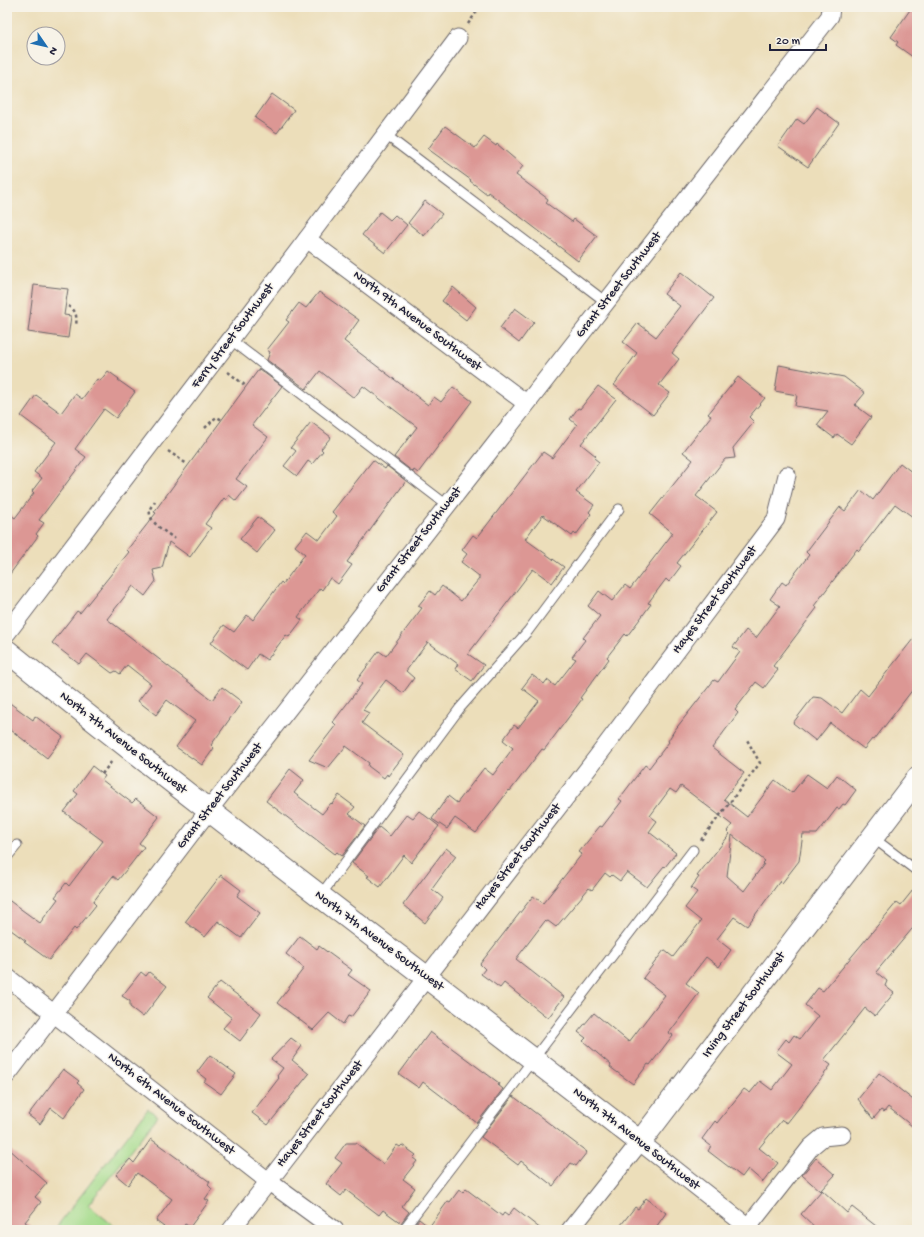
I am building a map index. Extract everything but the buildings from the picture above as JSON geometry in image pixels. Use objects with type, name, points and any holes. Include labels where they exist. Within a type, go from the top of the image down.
[{"type":"street","name":"Grant Street Southwest","points":[[7,1075],[209,810],[830,16],[831,7]]},
{"type":"street","name":"Ferry Street Southwest","points":[[7,633],[231,340],[458,38]]},
{"type":"street","name":"North 9th Avenue Southwest","points":[[307,239],[526,403]]},
{"type":"street","name":"Hayes Street Southwest","points":[[230,1230],[592,763],[776,519],[787,475]]},
{"type":"street","name":"North 7th Avenue Southwest","points":[[7,651],[320,896],[533,1058],[750,1229]]},
{"type":"street","name":"Irving Street Southwest","points":[[570,1230],[640,1142],[917,779]]},
{"type":"street","name":"North 6th Avenue Southwest","points":[[7,977],[268,1181],[335,1230]]},
{"type":"street","points":[[750,1229],[811,1147],[823,1137],[842,1135]]},
{"type":"lane","points":[[386,134],[606,302]]},
{"type":"lane","points":[[231,340],[447,505]]},
{"type":"lane","points":[[320,896],[460,708],[528,631],[619,509]]},
{"type":"lane","points":[[872,837],[917,871]]},
{"type":"lane","points":[[7,857],[17,845]]},
{"type":"lane","points":[[403,1230],[693,850]]},
{"type":"path","points":[[68,306],[71,307],[76,314],[76,326]]},
{"type":"path","points":[[228,372],[246,386]]},
{"type":"path","points":[[205,428],[217,417],[222,420]]},
{"type":"path","points":[[167,450],[186,464]]},
{"type":"path","points":[[155,501],[150,508],[152,520],[175,539]]},
{"type":"path","points":[[693,850],[760,763],[746,738]]},
{"type":"path","points":[[102,774],[115,757]]},
{"type":"green space","points":[[148,1109],[158,1116],[88,1205],[119,1230],[54,1230]]}]
